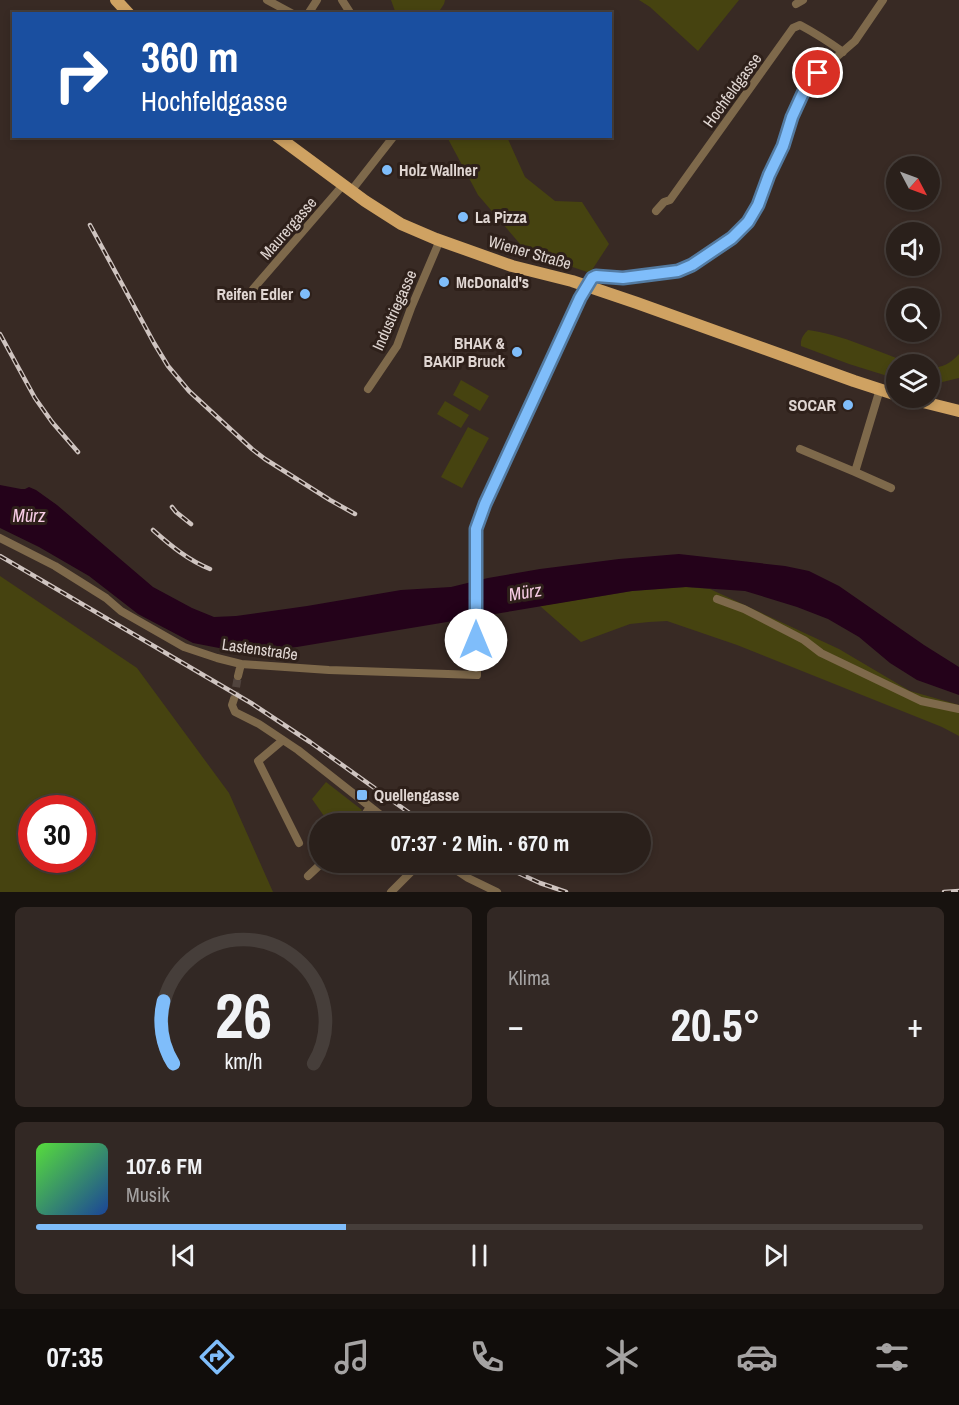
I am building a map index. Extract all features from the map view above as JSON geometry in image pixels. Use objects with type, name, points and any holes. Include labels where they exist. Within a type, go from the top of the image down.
[{"type":"main road","points":[[116,0],[127,12]]},
{"type":"main road","name":"Wiener Straße","points":[[280,138],[347,188],[401,224],[512,266],[587,286],[886,391]]},
{"type":"main road","points":[[940,406],[959,411]]},
{"type":"street","points":[[267,0],[289,12]]},
{"type":"street","points":[[587,286],[596,276],[623,278],[678,271],[692,265],[732,238],[748,222],[758,205],[803,93],[818,73],[855,41],[883,0]]},
{"type":"street","name":"Hochfeldgasse","points":[[656,211],[664,202],[670,200],[793,28],[800,25],[843,52]]},
{"type":"street","name":"Maurergasse","points":[[253,289],[392,138]]},
{"type":"street","name":"Industriegasse","points":[[368,389],[397,346],[440,240]]},
{"type":"street","name":"Lastenstraße","points":[[0,538],[55,566],[106,598],[122,611],[184,646],[217,658],[240,664],[329,670],[477,675],[476,529],[485,504],[587,286]]},
{"type":"street","points":[[855,472],[880,389]]},
{"type":"street","points":[[800,449],[891,488]]},
{"type":"street","points":[[717,599],[744,609],[804,640],[821,653],[921,701],[959,710]]},
{"type":"street","points":[[238,676],[240,664]]},
{"type":"street","points":[[234,699],[232,705],[235,712],[283,740],[378,813]]},
{"type":"street","points":[[283,740],[258,761],[299,843]]},
{"type":"street","points":[[366,813],[370,807]]},
{"type":"street","points":[[308,876],[311,873]]},
{"type":"street","points":[[391,892],[410,873]]},
{"type":"street","points":[[460,873],[497,892]]},
{"type":"shaded area","points":[[391,0],[445,0],[439,12],[395,12]]},
{"type":"shaded area","points":[[639,0],[739,0],[698,51],[650,7]]},
{"type":"shaded area","points":[[448,138],[507,138],[525,177],[555,201],[582,202],[609,244],[590,273],[526,251],[478,195]]},
{"type":"shaded area","points":[[808,330],[821,332],[886,354],[886,376],[801,346]]},
{"type":"shaded area","points":[[959,354],[959,378],[940,383],[940,366]]},
{"type":"shaded area","points":[[461,380],[489,396],[480,411],[453,395]]},
{"type":"shaded area","points":[[445,401],[469,415],[461,428],[437,414]]},
{"type":"shaded area","points":[[468,427],[489,438],[462,488],[441,477]]},
{"type":"shaded area","points":[[0,576],[137,668],[229,793],[273,892],[0,892]]},
{"type":"shaded area","points":[[686,587],[710,589],[839,649],[910,691],[959,705],[959,736],[942,727],[737,645],[667,621],[630,624],[581,642],[540,606],[632,591]]},
{"type":"shaded area","points":[[326,782],[362,810],[360,813],[322,813],[312,799]]},
{"type":"water","name":"Mürz","points":[[0,485],[21,489],[29,487],[36,490],[57,505],[153,587],[214,617],[307,606],[401,590],[451,587],[540,569],[679,554],[785,566],[809,571],[839,586],[959,667],[959,695],[917,680],[890,663],[859,637],[828,619],[745,591],[686,587],[632,591],[297,647],[245,653],[193,643],[138,614],[89,576],[0,528]]},
{"type":"tunnel","points":[[234,699],[238,676]]},
{"type":"railway","points":[[90,225],[154,343],[168,366],[189,391],[265,459],[355,514]]},
{"type":"railway","points":[[0,334],[35,398],[78,452]]},
{"type":"railway","points":[[172,507],[191,524]]},
{"type":"railway","points":[[153,530],[180,552],[210,569]]},
{"type":"railway","points":[[0,556],[251,703],[410,813]]},
{"type":"railway","points":[[518,873],[566,892]]},
{"type":"railway","points":[[944,892],[959,891]]},
{"type":"place","name":"Holz Wallner","points":[[387,170]]},
{"type":"place","name":"La Pizza","points":[[463,217]]},
{"type":"place","name":"McDonald's","points":[[444,282]]},
{"type":"place","name":"Reifen Edler","points":[[305,294]]},
{"type":"place","name":"BHAK & BAKIP Bruck","points":[[517,352]]},
{"type":"place","name":"SOCAR","points":[[848,405]]},
{"type":"place","name":"Quellengasse","points":[[362,795]]},
{"type":"route","points":[[476,640],[476,529],[523,421],[580,298],[592,278],[596,276],[636,277],[678,271],[707,256],[732,238],[748,222],[758,205],[783,146],[792,117],[803,93],[818,73]]}]
